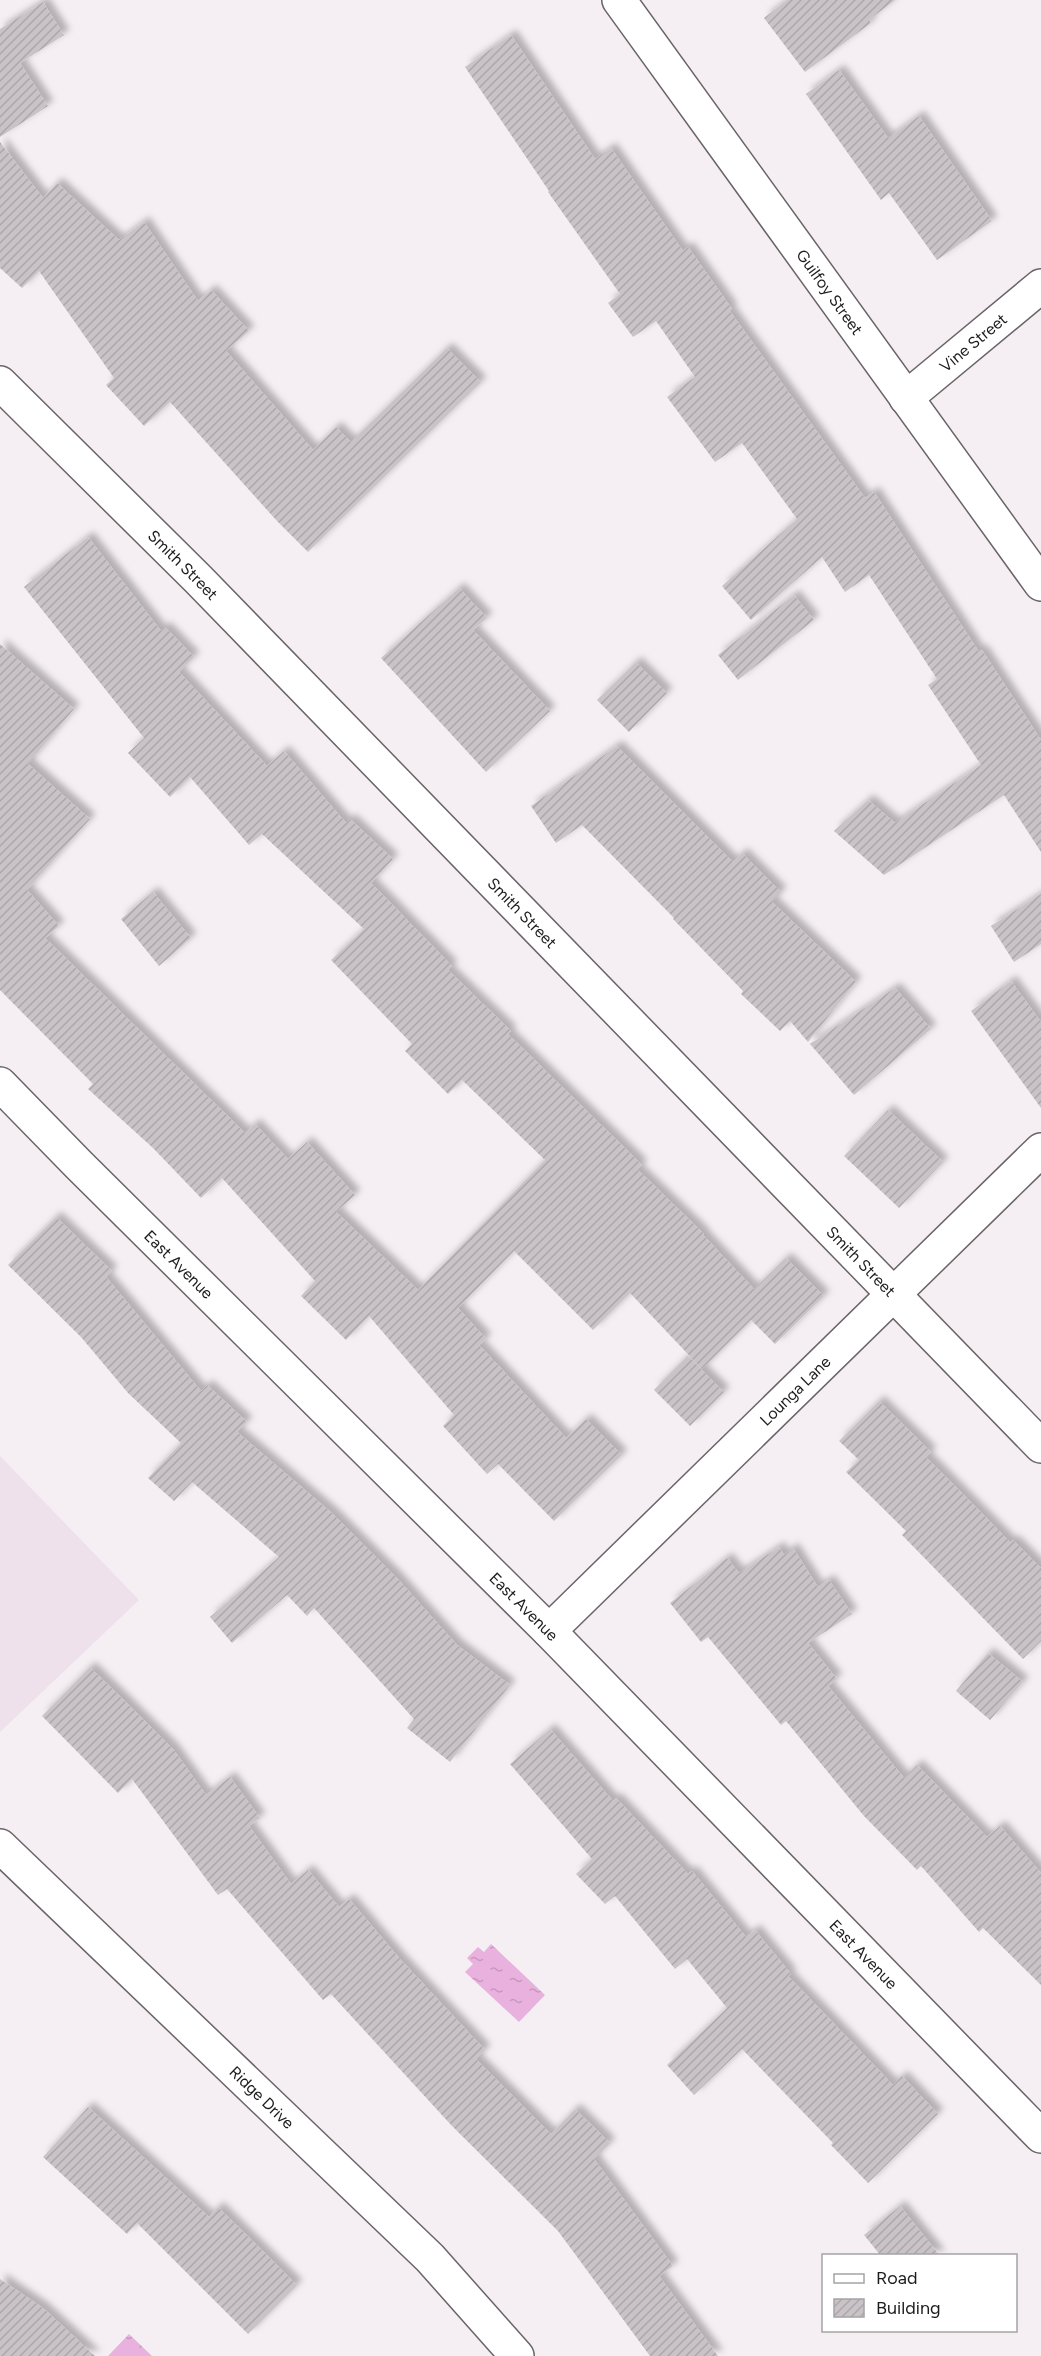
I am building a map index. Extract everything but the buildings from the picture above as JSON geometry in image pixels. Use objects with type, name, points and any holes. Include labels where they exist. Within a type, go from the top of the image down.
[{"type":"street","name":"Guilfoy Street","points":[[618,1],[1041,584]]},
{"type":"street","name":"Vine Street","points":[[906,398],[1041,286]]},
{"type":"street","name":"Smith Street","points":[[0,383],[198,579],[1041,1446]]},
{"type":"street","name":"East Avenue","points":[[0,1084],[549,1631],[1041,2136]]},
{"type":"street","name":"Lounga Lane","points":[[549,1631],[1041,1150]]},
{"type":"street","name":"Ridge Drive","points":[[0,1846],[430,2258],[517,2356]]},
{"type":"shaded area","points":[[0,1456],[139,1600],[0,1732]]},
{"type":"water","points":[[491,1944],[545,1995],[519,2022],[465,1972],[473,1964],[467,1958],[478,1947],[484,1952]]},
{"type":"water","points":[[129,2334],[152,2356],[108,2356]]}]
